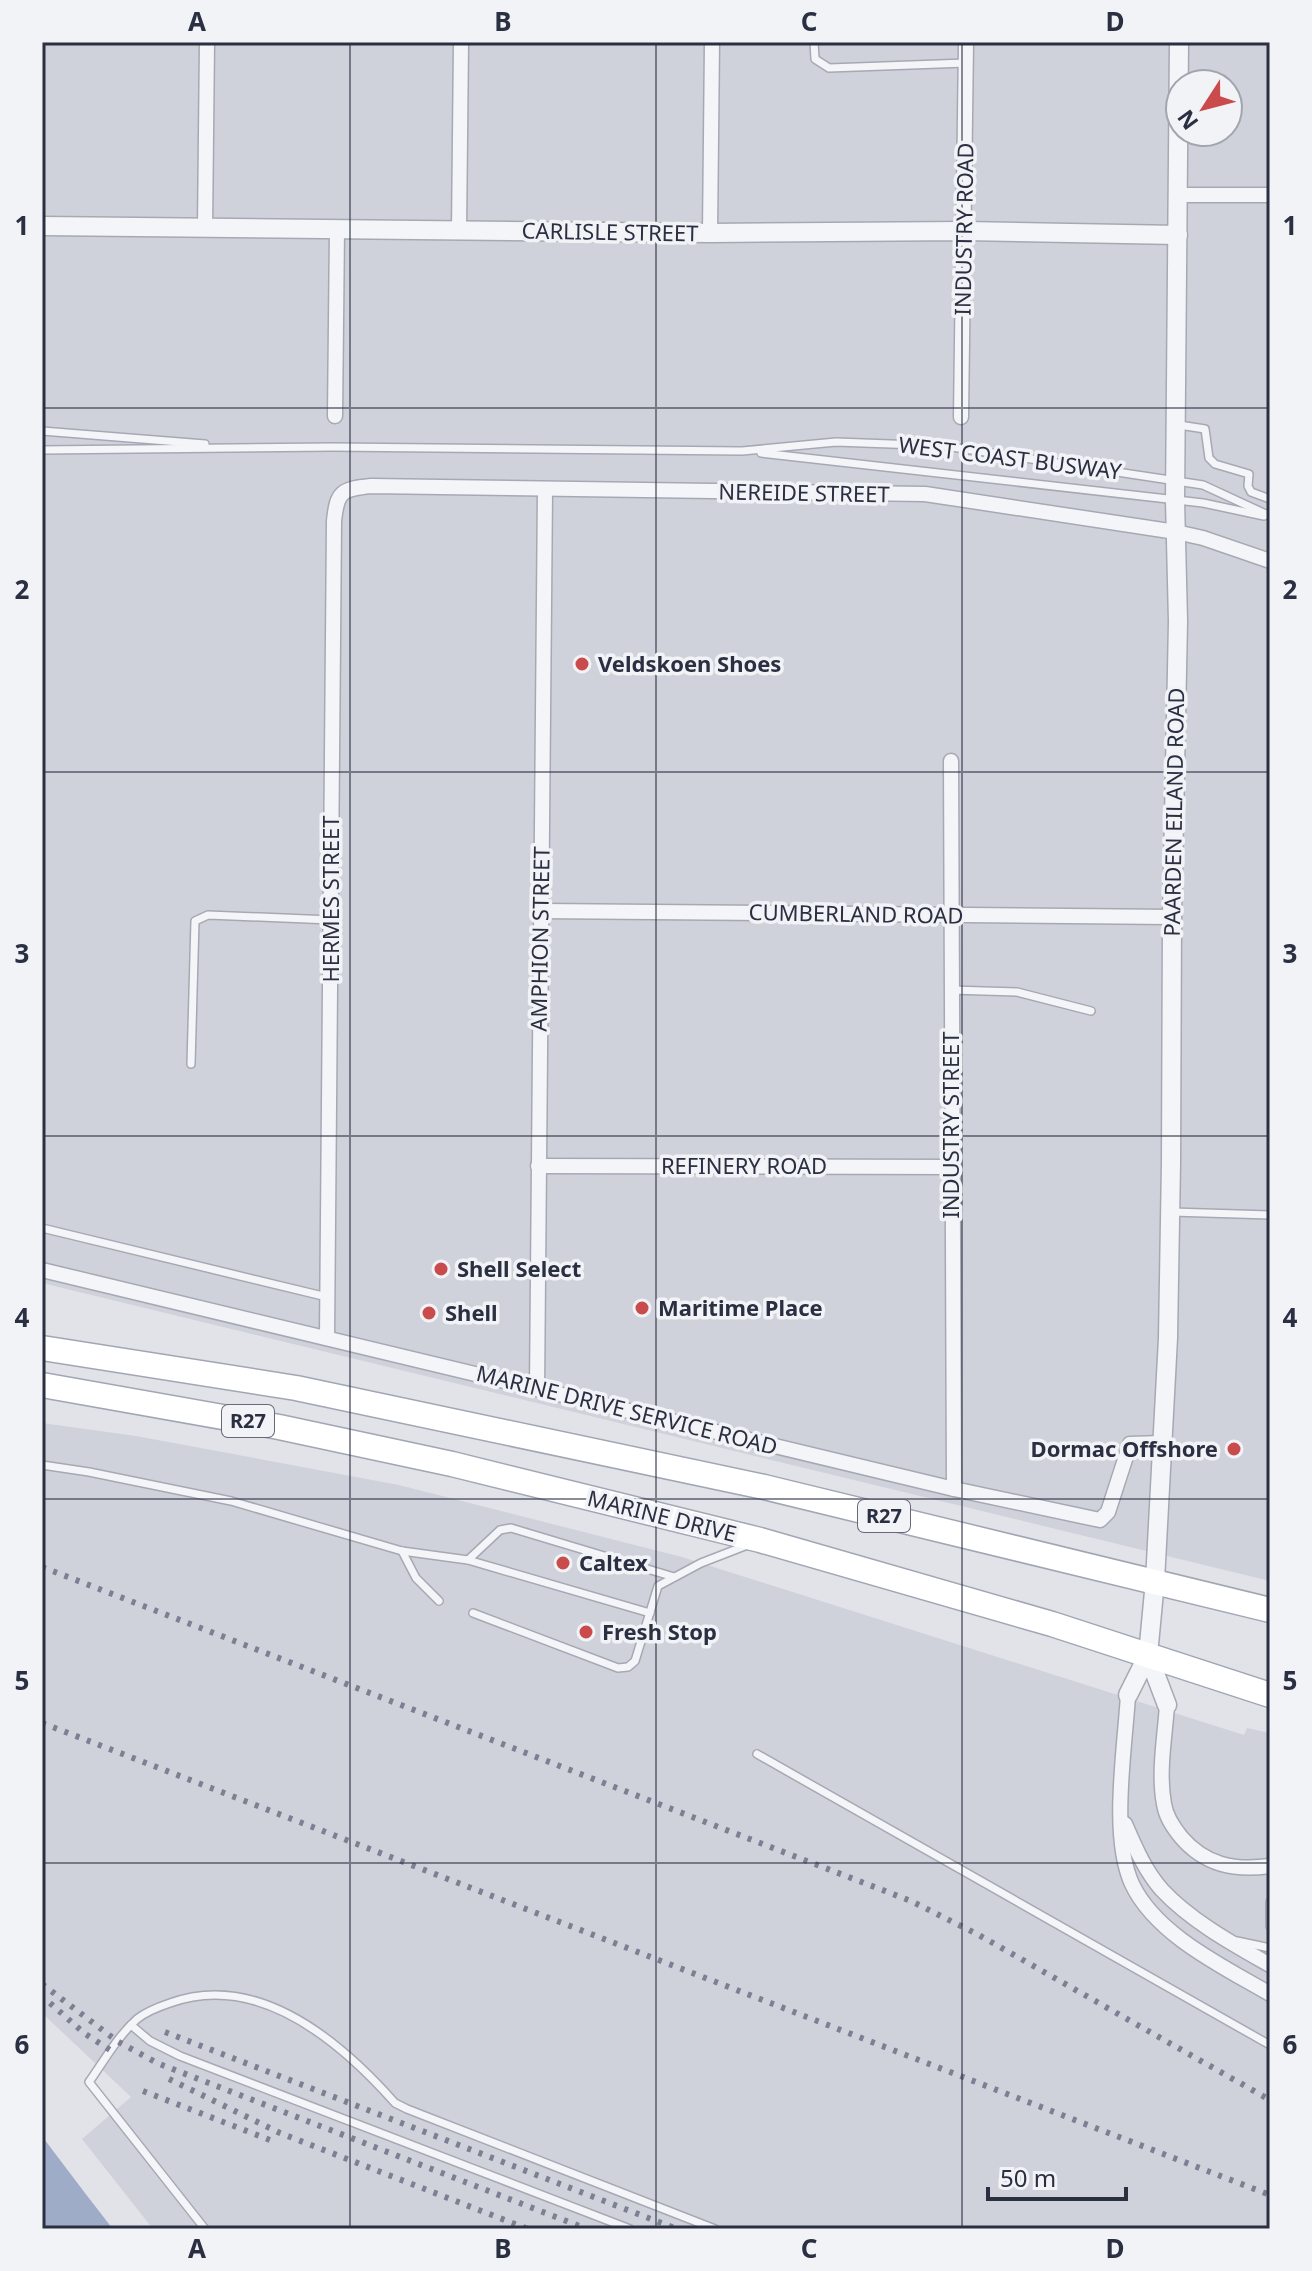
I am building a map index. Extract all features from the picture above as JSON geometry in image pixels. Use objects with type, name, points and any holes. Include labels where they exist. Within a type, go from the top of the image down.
[{"type":"main road","name":"R27","points":[[42,1348],[281,1385],[448,1419],[764,1487],[1270,1610]]},
{"type":"main road","name":"MARINE DRIVE","points":[[42,1385],[279,1427],[452,1464],[760,1540],[1052,1624],[1270,1695]]},
{"type":"street","points":[[205,227],[207,42]]},
{"type":"street","points":[[459,231],[461,42]]},
{"type":"street","points":[[710,233],[712,42]]},
{"type":"street","name":"INDUSTRY ROAD","points":[[961,417],[966,42]]},
{"type":"street","name":"PAARDEN EILAND ROAD","points":[[1148,1655],[1162,1443],[1170,1212],[1178,621],[1175,480],[1179,42]]},
{"type":"street","points":[[1178,195],[1270,195]]},
{"type":"street","name":"CARLISLE STREET","points":[[42,226],[1178,235]]},
{"type":"street","points":[[335,416],[337,229]]},
{"type":"street","name":"NEREIDE STREET","points":[[336,501],[353,488],[371,486],[925,494],[1176,532],[1270,561]]},
{"type":"street","name":"AMPHION STREET","points":[[537,1389],[545,489]]},
{"type":"street","name":"HERMES STREET","points":[[327,1338],[336,501]]},
{"type":"street","name":"INDUSTRY STREET","points":[[951,761],[954,1489]]},
{"type":"street","name":"CUMBERLAND ROAD","points":[[541,911],[1172,917]]},
{"type":"street","name":"REFINERY ROAD","points":[[538,1166],[951,1167]]},
{"type":"street","name":"MARINE DRIVE SERVICE ROAD","points":[[42,1270],[954,1489],[1100,1520],[1108,1512],[1130,1444],[1162,1443]]},
{"type":"street","points":[[1148,1655],[1128,1695],[1120,1812],[1123,1854],[1129,1874],[1152,1912],[1200,1953],[1270,1994]]},
{"type":"street","points":[[1148,1655],[1167,1705],[1163,1789],[1164,1804],[1174,1828],[1200,1855],[1222,1866],[1270,1866]]},
{"type":"street","points":[[1120,1812],[1137,1851],[1162,1890],[1224,1938],[1270,1965]]},
{"type":"lane","points":[[814,42],[815,59],[829,68],[966,63]]},
{"type":"lane","points":[[1176,424],[1205,429],[1209,458],[1215,464],[1249,474],[1251,492],[1270,499]]},
{"type":"lane","name":"WEST COAST BUSWAY","points":[[42,431],[239,447]]},
{"type":"lane","name":"WEST COAST BUSWAY","points":[[42,450],[239,447],[742,451],[836,442],[945,446],[1203,485],[1270,517]]},
{"type":"lane","name":"WEST COAST BUSWAY","points":[[742,451],[1175,500],[1270,517]]},
{"type":"lane","points":[[191,1064],[195,921],[208,915],[331,920]]},
{"type":"lane","points":[[951,990],[1017,992],[1091,1011]]},
{"type":"lane","points":[[1170,1212],[1270,1215]]},
{"type":"lane","points":[[42,1228],[327,1297]]},
{"type":"lane","points":[[42,1465],[231,1501],[402,1551],[468,1560],[650,1613]]},
{"type":"lane","points":[[468,1560],[500,1530],[511,1528],[674,1577]]},
{"type":"lane","points":[[473,1613],[618,1668],[628,1667],[635,1661],[658,1586],[760,1540]]},
{"type":"lane","points":[[402,1551],[416,1578],[439,1601]]},
{"type":"lane","points":[[757,1754],[1270,2045]]},
{"type":"lane","points":[[1270,1902],[1270,1926]]},
{"type":"lane","points":[[1224,1938],[1270,1948]]},
{"type":"lane","points":[[205,2229],[89,2082],[131,2025],[154,2009],[184,1998],[231,1995],[260,2002],[310,2025],[340,2047],[395,2103],[407,2109],[715,2229]]},
{"type":"lane","points":[[131,2025],[150,2041],[180,2056],[630,2229]]},
{"type":"shaded area","points":[[42,42],[1270,42],[1270,1581],[42,1283]]},
{"type":"shaded area","points":[[42,1423],[136,1436],[399,1485],[682,1557],[1244,1735],[1247,1728],[1270,1733],[1270,2229],[153,2229],[82,2139],[131,2097],[42,2013]]},
{"type":"water","points":[[42,2136],[113,2229],[42,2229]]},
{"type":"pier","points":[[42,2132],[117,2229],[113,2229],[85,2193]]},
{"type":"railway","points":[[42,1567],[911,1901],[977,1934],[1270,2100]]},
{"type":"railway","points":[[42,1723],[1270,2195]]},
{"type":"railway","points":[[42,1984],[117,2041],[157,2063],[587,2229]]},
{"type":"railway","points":[[50,2003],[84,2033],[113,2052]]},
{"type":"railway","points":[[165,2032],[677,2229]]},
{"type":"railway","points":[[169,2079],[280,2133],[528,2229]]},
{"type":"railway","points":[[143,2091],[270,2140]]},
{"type":"place","name":"Veldskoen Shoes","points":[[582,664]]},
{"type":"place","name":"Shell Select","points":[[441,1269]]},
{"type":"place","name":"Maritime Place","points":[[642,1308]]},
{"type":"place","name":"Shell","points":[[429,1313]]},
{"type":"place","name":"Dormac Offshore","points":[[1234,1449]]},
{"type":"place","name":"Caltex","points":[[563,1563]]},
{"type":"place","name":"Fresh Stop","points":[[586,1632]]}]
